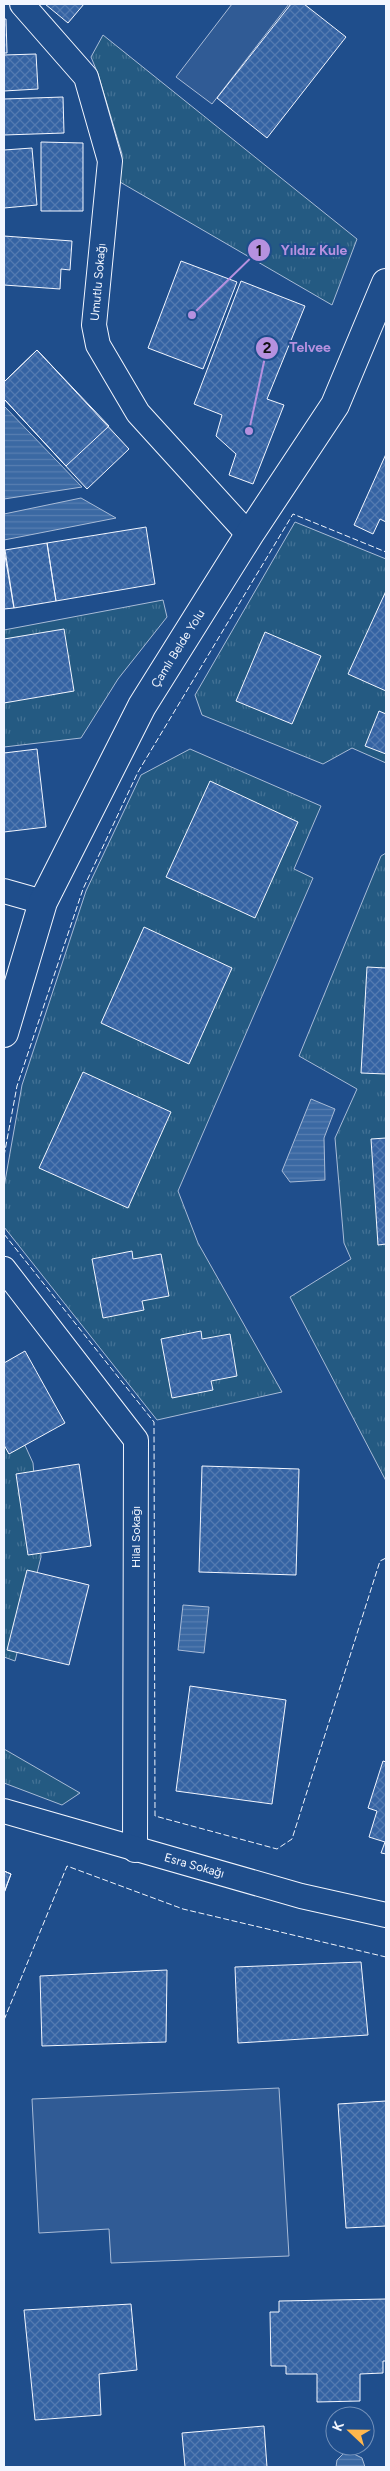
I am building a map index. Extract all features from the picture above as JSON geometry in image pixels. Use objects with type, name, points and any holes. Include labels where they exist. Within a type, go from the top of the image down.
[{"type":"street","name":"Umutlu Sokağı","points":[[22,4],[86,77],[110,161],[94,325],[98,345],[138,413],[249,535]]},
{"type":"street","name":"Çamlı Belde Yolu","points":[[4,1032],[43,902],[142,706],[249,535],[335,405],[379,322],[386,283]]},
{"type":"street","points":[[4,891],[43,902]]},
{"type":"street","name":"Hilal Sokağı","points":[[4,1269],[136,1440],[134,1850]]},
{"type":"street","name":"Esra Sokağı","points":[[4,1811],[134,1850],[220,1871],[301,1896],[386,1915]]},
{"type":"green space","points":[[103,35],[357,239],[332,305],[120,182],[122,154],[91,57]]},
{"type":"green space","points":[[295,522],[386,559],[386,763],[352,748],[323,764],[202,715],[195,695]]},
{"type":"green space","points":[[163,600],[167,617],[118,679],[81,738],[4,747],[4,630]]},
{"type":"green space","points":[[190,749],[321,806],[294,869],[313,878],[178,1191],[198,1243],[282,1392],[157,1420],[4,1227],[4,1187],[22,1085],[86,891],[141,775]]},
{"type":"green space","points":[[386,853],[386,1481],[290,1297],[351,1259],[344,1243],[335,1138],[357,1089],[299,1056],[381,856]]},
{"type":"green space","points":[[4,1399],[33,1463],[41,1557],[15,1661],[4,1657]]},
{"type":"green space","points":[[4,1749],[80,1793],[62,1805],[4,1783]]},
{"type":"shaded area","points":[[232,4],[289,4],[212,104],[176,77]]},
{"type":"shaded area","points":[[4,406],[82,487],[4,499]]},
{"type":"shaded area","points":[[81,498],[116,518],[4,540],[4,514]]},
{"type":"shaded area","points":[[311,1099],[335,1109],[324,1138],[325,1180],[290,1182],[282,1171]]},
{"type":"shaded area","points":[[183,1605],[209,1607],[204,1653],[178,1650]]},
{"type":"shaded area","points":[[279,2088],[289,2256],[111,2263],[109,2229],[39,2233],[32,2099]]},
{"type":"shaded area","points":[[341,2456],[358,2456],[362,2458],[365,2467],[336,2467],[337,2460]]},
{"type":"building","points":[[45,4],[84,4],[68,23]]},
{"type":"building","points":[[291,4],[304,4],[346,37],[267,138],[217,98]]},
{"type":"building","points":[[4,19],[6,19],[7,53],[4,53]]},
{"type":"building","points":[[36,54],[38,89],[4,91],[4,55]]},
{"type":"building","points":[[63,97],[64,133],[4,135],[4,99]]},
{"type":"building","points":[[41,142],[83,143],[83,211],[41,211]]},
{"type":"building","points":[[32,148],[37,205],[4,208],[4,150]]},
{"type":"building","points":[[4,236],[72,241],[70,270],[61,269],[60,289],[4,285]]},
{"type":"building","points":[[181,261],[237,282],[203,369],[148,348]]},
{"type":"building","points":[[241,281],[305,306],[267,399],[284,405],[253,484],[229,475],[236,454],[216,436],[222,415],[194,404]]},
{"type":"building","points":[[37,350],[109,426],[66,466],[4,399],[4,382]]},
{"type":"building","points":[[37,350],[129,449],[87,489],[4,399],[4,382]]},
{"type":"building","points":[[386,454],[386,522],[380,519],[373,534],[354,525]]},
{"type":"building","points":[[146,527],[155,584],[56,601],[47,543]]},
{"type":"building","points":[[47,543],[56,601],[14,608],[5,550]]},
{"type":"building","points":[[4,550],[14,608],[4,609]]},
{"type":"building","points":[[386,591],[386,691],[348,674]]},
{"type":"building","points":[[64,629],[74,691],[4,703],[4,639]]},
{"type":"building","points":[[265,632],[321,656],[292,724],[236,701]]},
{"type":"building","points":[[379,711],[386,714],[386,754],[365,746]]},
{"type":"building","points":[[37,749],[46,827],[4,832],[4,753]]},
{"type":"building","points":[[210,781],[298,822],[255,918],[166,877]]},
{"type":"building","points":[[144,927],[232,968],[189,1064],[101,1023]]},
{"type":"building","points":[[367,967],[386,968],[386,1074],[361,1073]]},
{"type":"building","points":[[83,1072],[171,1112],[128,1208],[39,1168]]},
{"type":"building","points":[[386,1138],[386,1244],[378,1245],[371,1139]]},
{"type":"building","points":[[132,1251],[133,1259],[161,1254],[169,1296],[142,1301],[144,1310],[103,1318],[92,1259]]},
{"type":"building","points":[[201,1331],[202,1339],[230,1334],[237,1376],[211,1381],[213,1390],[172,1398],[161,1339]]},
{"type":"building","points":[[25,1351],[65,1423],[9,1454],[4,1445],[4,1363]]},
{"type":"building","points":[[79,1464],[91,1546],[28,1555],[16,1474]]},
{"type":"building","points":[[202,1466],[299,1469],[296,1575],[199,1572]]},
{"type":"building","points":[[27,1570],[89,1585],[69,1665],[7,1650]]},
{"type":"building","points":[[190,1686],[286,1700],[272,1804],[176,1791]]},
{"type":"building","points":[[383,1761],[386,1762],[386,1854],[381,1853],[385,1842],[369,1837],[377,1811],[368,1808]]},
{"type":"building","points":[[4,1871],[11,1874],[4,1893]]},
{"type":"building","points":[[4,1871],[11,1874],[4,1893]]},
{"type":"building","points":[[361,1962],[368,2035],[238,2043],[235,1967]]},
{"type":"building","points":[[167,1970],[166,2042],[42,2046],[40,1976]]},
{"type":"building","points":[[386,2101],[386,2226],[346,2228],[338,2104]]},
{"type":"building","points":[[386,2299],[386,2361],[383,2361],[383,2373],[360,2374],[360,2401],[317,2402],[317,2374],[286,2374],[286,2366],[271,2366],[270,2312],[279,2312],[279,2301]]},
{"type":"building","points":[[131,2304],[137,2370],[99,2374],[101,2415],[35,2420],[24,2310]]},
{"type":"building","points":[[264,2426],[267,2467],[185,2467],[182,2433]]},
{"type":"fence","points":[[4,1156],[17,1086],[83,889],[138,772],[293,514],[386,552]]},
{"type":"fence","points":[[4,1234],[154,1422],[155,1816],[277,1849],[292,1839],[380,1561],[386,1558]]},
{"type":"fence","points":[[4,2020],[67,1866],[183,1909],[386,1957]]},
{"type":"place","name":"Yıldız Kule","points":[[192,315]]},
{"type":"place","name":"Telvee","points":[[249,431]]}]
